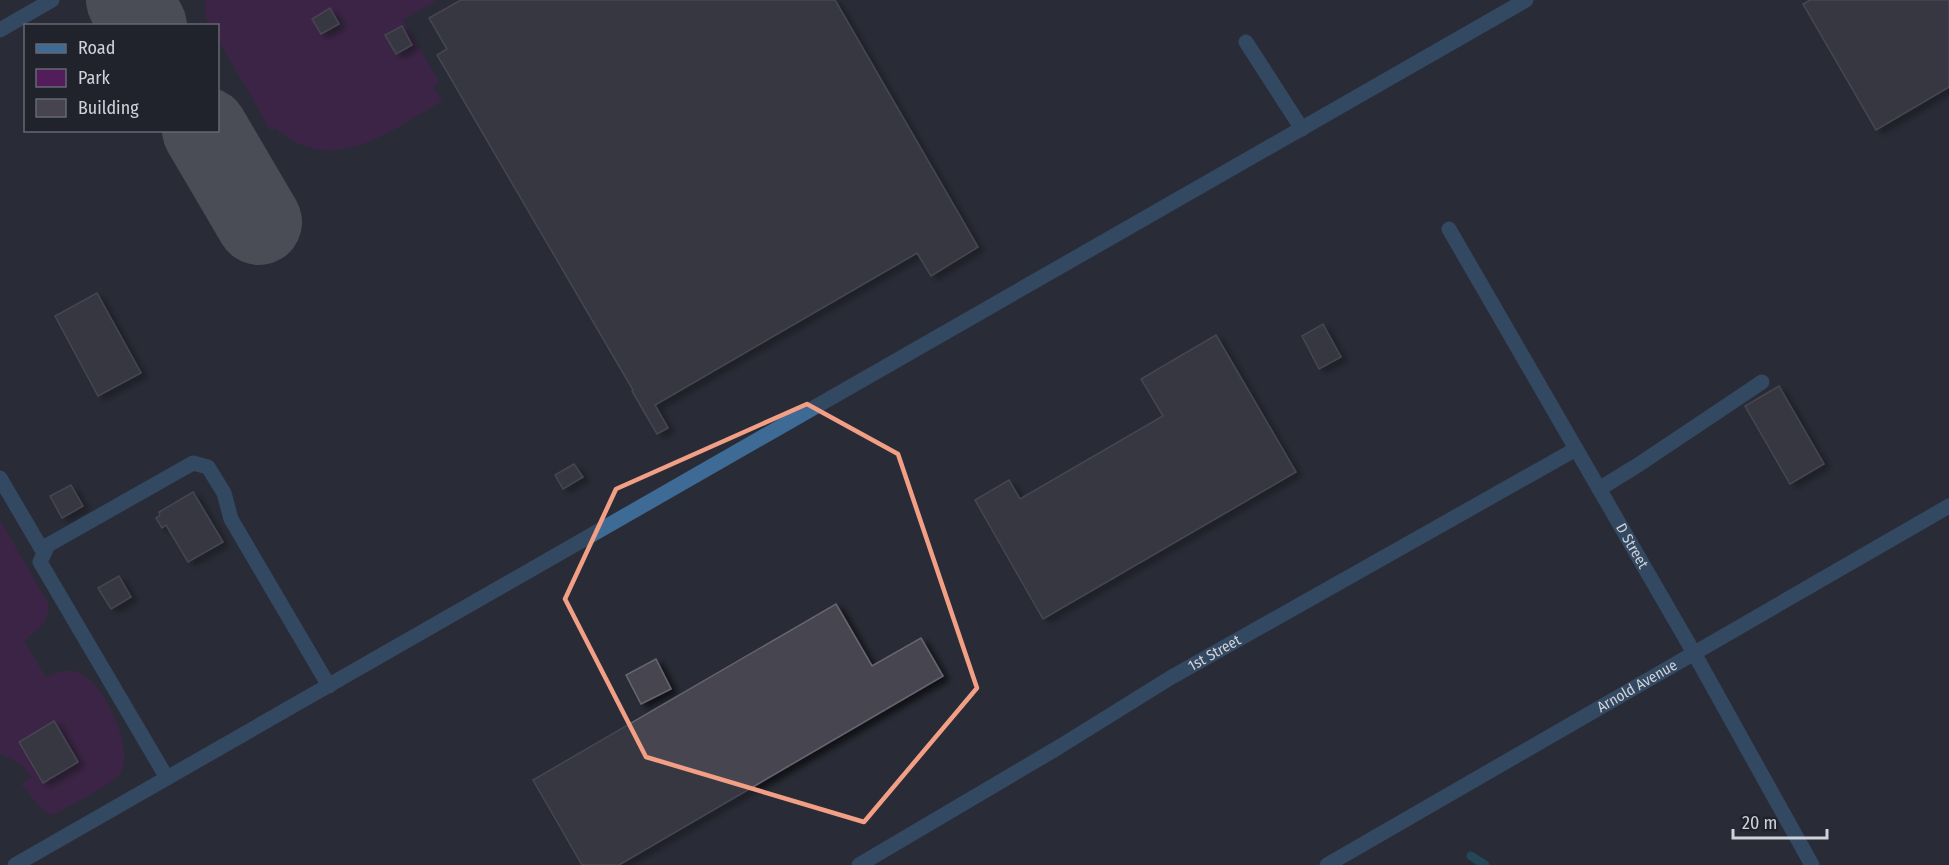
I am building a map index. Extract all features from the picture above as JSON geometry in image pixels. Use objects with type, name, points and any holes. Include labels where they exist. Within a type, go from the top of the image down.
[{"type":"street","points":[[0,30],[52,0]]},
{"type":"street","points":[[15,865],[1526,0]]},
{"type":"street","points":[[1246,42],[1302,129]]},
{"type":"street","name":"D Street","points":[[1449,229],[1694,653],[1812,865]]},
{"type":"street","points":[[1599,489],[1762,382]]},
{"type":"street","name":"1st Street","points":[[859,865],[1059,747],[1170,678],[1576,449]]},
{"type":"street","points":[[167,778],[40,562],[48,545],[193,463],[208,467],[225,493],[231,519],[329,686]]},
{"type":"street","points":[[0,478],[44,553]]},
{"type":"street","name":"Arnold Avenue","points":[[1327,865],[1949,506]]},
{"type":"highlighted area","points":[[807,404],[898,454],[977,688],[864,822],[646,757],[565,599],[616,489]]},
{"type":"green space","points":[[205,0],[437,0],[403,20],[439,82],[433,85],[442,101],[402,125],[360,145],[339,150],[318,150],[297,143],[275,128],[271,131],[219,41],[219,24],[209,24],[204,15],[206,14]],"holes":[[[312,19],[338,24],[321,34]],[[402,26],[412,45],[396,54],[386,35]]]},
{"type":"green space","points":[[0,520],[48,603],[45,621],[24,641],[46,678],[59,672],[71,671],[89,679],[104,697],[122,738],[124,763],[120,773],[99,790],[53,815],[43,810],[21,784],[31,778],[25,769],[14,760],[0,754]]},
{"type":"building","points":[[461,0],[835,0],[978,247],[931,276],[917,253],[655,405],[668,428],[657,434],[437,55],[447,49],[429,18]]},
{"type":"building","points":[[1810,0],[1949,0],[1949,87],[1876,130],[1803,4]]},
{"type":"building","points":[[330,8],[339,24],[321,34],[312,19]]},
{"type":"building","points":[[402,26],[412,45],[396,54],[385,35]]},
{"type":"building","points":[[97,293],[141,373],[98,396],[55,316]]},
{"type":"building","points":[[1323,324],[1341,357],[1319,369],[1302,336]]},
{"type":"building","points":[[1216,335],[1296,472],[1043,619],[975,500],[1009,480],[1020,499],[1163,416],[1141,379]]},
{"type":"building","points":[[1779,386],[1824,464],[1790,484],[1745,406]]},
{"type":"building","points":[[574,464],[583,477],[563,489],[555,475]]},
{"type":"building","points":[[71,485],[83,506],[62,518],[50,496]]},
{"type":"building","points":[[193,492],[223,542],[188,562],[166,525],[162,528],[156,518],[160,515],[159,512]]},
{"type":"building","points":[[119,576],[131,597],[111,609],[98,588]]},
{"type":"building","points":[[836,604],[872,666],[921,638],[943,676],[619,865],[582,865],[533,780]]},
{"type":"building","points":[[656,659],[671,689],[641,704],[626,675]]},
{"type":"building","points":[[54,721],[78,762],[43,783],[19,742]]},
{"type":"waterway","points":[[1471,856],[1485,865]]},
{"type":"taxiway","points":[[129,0],[143,24]]},
{"type":"taxiway","points":[[206,132],[259,222]]}]
